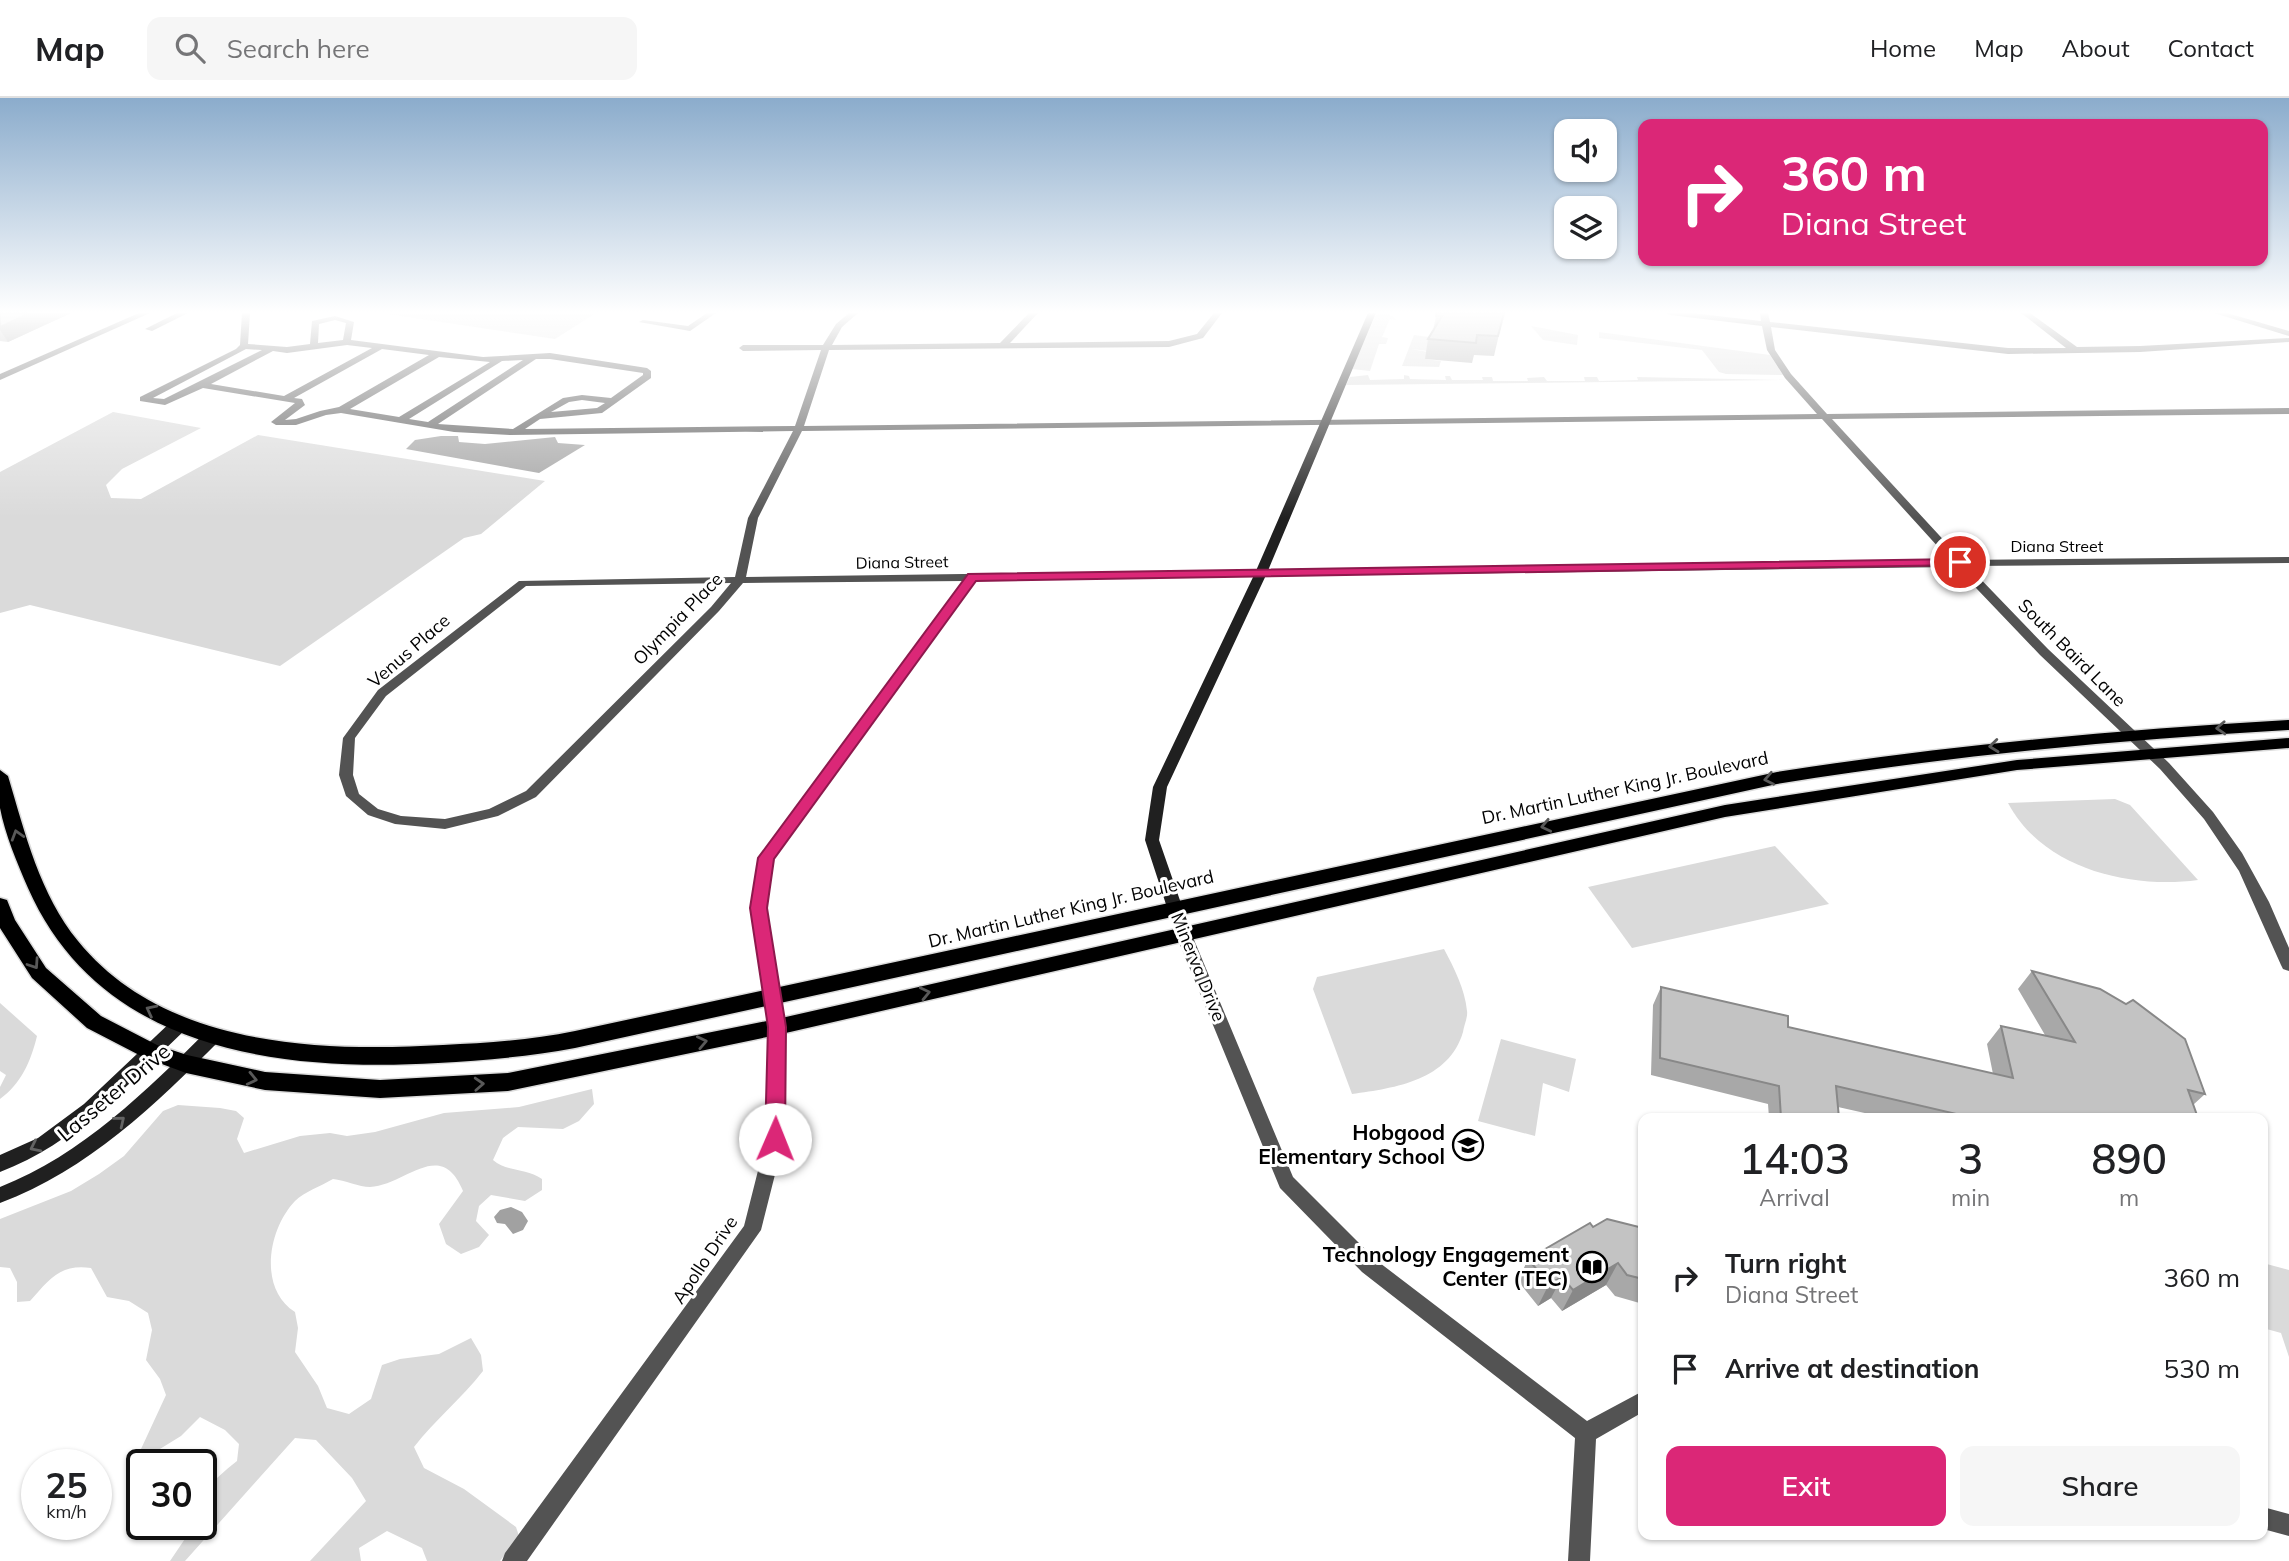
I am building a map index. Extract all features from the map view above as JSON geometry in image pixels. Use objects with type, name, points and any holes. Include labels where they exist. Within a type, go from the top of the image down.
[{"type":"main road","name":"Dr. Martin Luther King Jr. Boulevard","points":[[0,776],[19,844],[52,917],[88,965],[131,999],[180,1024],[214,1035],[296,1053],[405,1057],[529,1048],[1777,778],[1915,755],[2128,734],[2289,725]]},
{"type":"main road","points":[[0,905],[6,922],[40,973],[94,1022],[150,1051],[186,1063],[265,1082],[380,1089],[496,1083],[777,1027],[1725,811],[2017,765],[2289,743]]},
{"type":"street","points":[[177,381],[143,399],[165,402],[211,381]]},
{"type":"street","points":[[285,399],[317,381]]},
{"type":"street","points":[[341,410],[391,381]]},
{"type":"street","points":[[400,420],[465,381]]},
{"type":"street","points":[[429,425],[497,381]]},
{"type":"street","points":[[538,416],[599,411],[641,381]]},
{"type":"street","name":"Olympia Place","points":[[400,821],[445,824],[493,813],[531,794],[715,609],[740,580],[752,518],[797,430],[814,381]]},
{"type":"street","name":"Minerva Drive","points":[[1342,381],[1261,573],[1160,788],[1152,840],[1173,907],[1286,1182],[1369,1266],[1586,1433]]},
{"type":"street","name":"South Baird Lane","points":[[1794,381],[2043,652],[2183,786],[2228,842],[2255,890],[2289,965]]},
{"type":"street","points":[[202,386],[299,401],[300,405],[276,422],[303,423],[327,410],[341,410],[429,425],[515,432],[2289,411]]},
{"type":"street","points":[[515,432],[562,400],[573,398],[613,401]]},
{"type":"street","name":"Diana Street","points":[[523,583],[1960,562],[2289,560]]},
{"type":"street","name":"Apollo Drive","points":[[513,1561],[752,1230],[775,1139],[777,1027],[759,908],[766,858],[973,577]]},
{"type":"street","name":"Venus Place","points":[[400,821],[373,812],[353,796],[346,775],[349,738],[382,694],[523,583]]},
{"type":"street","name":"Lasseter Drive","points":[[0,1164],[44,1143],[90,1109],[180,1024]]},
{"type":"street","name":"Lasseter Drive","points":[[0,1195],[66,1163],[121,1121],[214,1035]]},
{"type":"street","points":[[1579,1561],[1586,1433],[1638,1404]]},
{"type":"street","points":[[2268,1519],[2289,1525]]},
{"type":"shaded area","points":[[1348,381],[1674,381],[1346,385]]},
{"type":"shaded area","points":[[113,412],[201,428],[122,469],[106,485],[111,498],[141,499],[258,435],[545,481],[481,534],[464,538],[280,666],[30,605],[0,613],[0,472]]},
{"type":"shaded area","points":[[458,436],[459,442],[485,444],[555,437],[558,443],[585,445],[539,473],[406,449],[415,440]]},
{"type":"shaded area","points":[[2115,799],[2130,805],[2198,880],[2145,881],[2091,870],[2066,859],[2043,844],[2023,826],[2008,803]]},
{"type":"shaded area","points":[[1775,846],[1829,904],[1632,948],[1588,887]]},
{"type":"shaded area","points":[[1444,949],[1461,987],[1467,1011],[1463,1032],[1456,1048],[1446,1061],[1419,1079],[1386,1089],[1352,1094],[1313,989],[1317,977]]},
{"type":"shaded area","points":[[0,1003],[37,1036],[24,1071],[14,1086],[0,1099],[0,1087],[6,1075],[0,1071]]},
{"type":"shaded area","points":[[1501,1039],[1576,1059],[1569,1092],[1543,1083],[1535,1136],[1478,1121]]},
{"type":"shaded area","points":[[592,1089],[594,1104],[579,1121],[563,1129],[518,1127],[503,1138],[493,1160],[542,1179],[542,1190],[525,1201],[491,1195],[479,1206],[476,1221],[489,1235],[479,1247],[461,1254],[446,1244],[439,1224],[463,1191],[454,1175],[444,1167],[433,1165],[370,1187],[333,1179],[308,1192],[295,1201],[278,1227],[271,1258],[276,1289],[283,1302],[295,1312],[298,1328],[295,1352],[318,1386],[327,1408],[349,1414],[371,1399],[382,1365],[400,1359],[439,1354],[471,1338],[481,1355],[483,1371],[414,1447],[424,1468],[464,1489],[516,1527],[519,1536],[500,1561],[427,1561],[422,1548],[387,1531],[359,1548],[361,1561],[310,1561],[366,1501],[352,1478],[316,1440],[295,1438],[217,1525],[217,1478],[237,1461],[239,1444],[225,1430],[200,1417],[181,1436],[160,1449],[141,1449],[166,1395],[160,1379],[146,1360],[152,1330],[148,1313],[129,1301],[107,1297],[91,1268],[80,1267],[56,1275],[30,1301],[17,1302],[17,1282],[10,1268],[0,1267],[0,1219],[71,1191],[99,1174],[124,1156],[163,1111],[178,1105],[236,1111],[244,1118],[237,1139],[244,1153],[300,1136],[330,1133],[347,1136],[375,1132],[444,1113],[519,1107]]},
{"type":"shaded area","points":[[511,1207],[522,1212],[528,1221],[523,1230],[513,1234],[505,1224],[497,1223],[494,1217],[500,1210]]},
{"type":"shaded area","points":[[2268,1264],[2289,1270],[2289,1357],[2281,1333],[2268,1329]]},
{"type":"shaded area","points":[[184,1540],[204,1540],[185,1561],[170,1561]]},
{"type":"building","points":[[2032,971],[2100,989],[2126,1004],[2133,1000],[2185,1039],[2205,1094],[2188,1090],[2196,1113],[1952,1113],[1836,1086],[1839,1113],[1781,1113],[1779,1086],[1660,1058],[1661,987],[1788,1016],[1788,1027],[2013,1078],[2001,1026],[2075,1042]]},
{"type":"building","points":[[1607,1219],[1638,1227],[1638,1278],[1627,1275],[1618,1263],[1573,1290],[1562,1277],[1549,1284],[1528,1259],[1590,1223],[1593,1227]]},
{"type":"place","name":"Hobgood Elementary School","points":[[1468,1145]]},
{"type":"place","name":"Technology Engagement Center (TEC)","points":[[1592,1267]]},
{"type":"route","points":[[775,1139],[777,1027],[759,908],[766,858],[973,577],[1960,562]]}]
